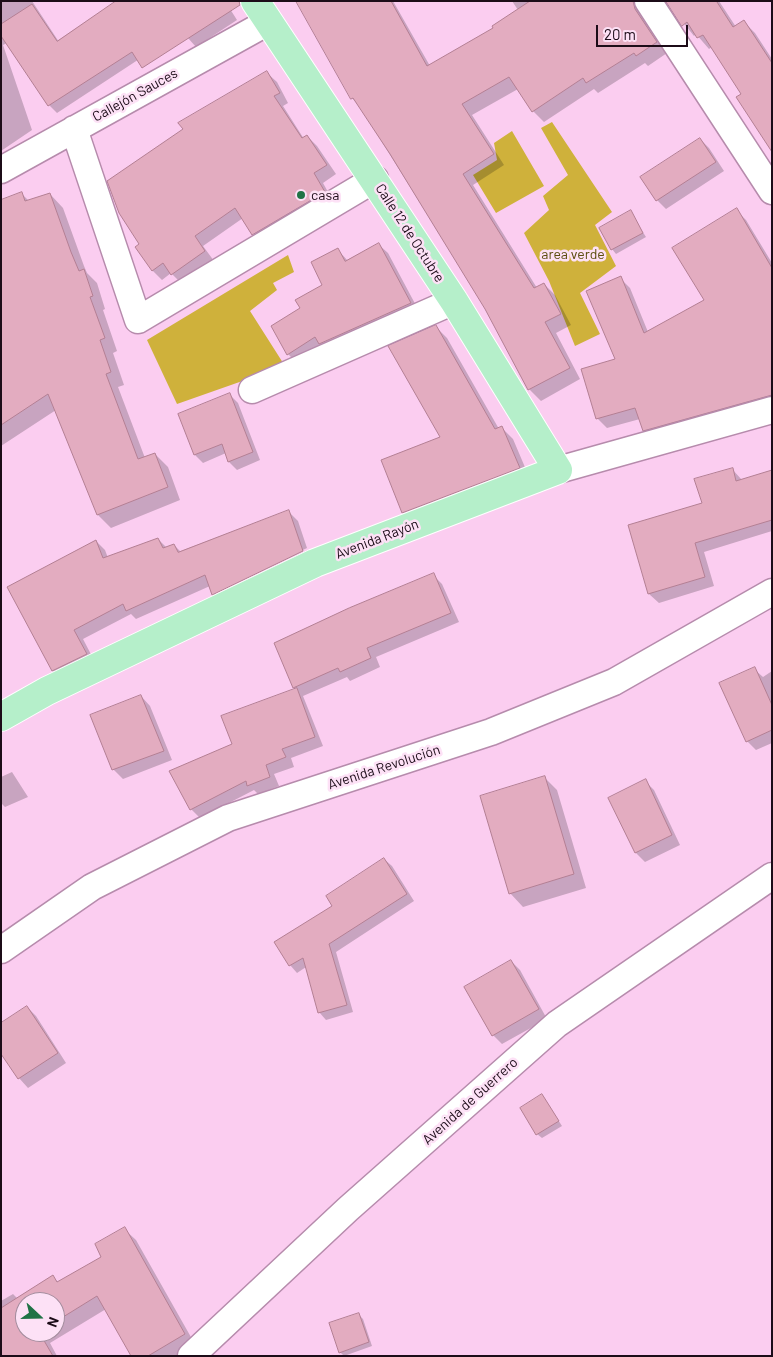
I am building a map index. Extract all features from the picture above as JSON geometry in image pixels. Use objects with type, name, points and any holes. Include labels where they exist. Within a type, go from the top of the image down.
[{"type":"main road","name":"Calle 12 de Octubre","points":[[262,11],[454,301],[558,470]]},
{"type":"main road","name":"Avenida Rayón","points":[[1,718],[47,691],[315,563],[558,470]]},
{"type":"street","points":[[648,1],[772,191]]},
{"type":"street","name":"Callejón Sauces","points":[[1,170],[74,129],[262,11]]},
{"type":"street","points":[[74,129],[138,320],[375,179]]},
{"type":"street","points":[[252,390],[454,301]]},
{"type":"street","name":"Avenida Rayón","points":[[558,470],[772,410]]},
{"type":"street","name":"Avenida Revolución","points":[[1,950],[92,888],[228,818],[491,732],[614,682],[772,592]]},
{"type":"street","name":"Avenida de Guerrero","points":[[191,1356],[348,1209],[556,1024],[772,876]]},
{"type":"green space","name":"area verde","points":[[552,122],[612,212],[595,225],[616,266],[580,293],[600,334],[575,346],[549,281],[524,233],[549,210],[543,196],[568,175],[541,128]]},
{"type":"green space","points":[[512,131],[544,186],[496,213],[473,175],[497,160],[494,143]]},
{"type":"green space","points":[[288,255],[294,272],[273,283],[277,290],[250,311],[285,366],[177,404],[147,340]]},
{"type":"building","points":[[116,1],[239,1],[240,5],[142,68],[132,52],[48,106],[1,36],[1,24],[32,4],[57,41]]},
{"type":"building","points":[[296,1],[391,1],[427,66],[493,28],[492,26],[530,1],[633,1],[635,9],[657,42],[636,56],[634,53],[586,83],[583,78],[532,112],[509,77],[462,104],[494,154],[463,174],[534,288],[544,283],[561,314],[545,322],[570,368],[528,390],[485,309],[390,154],[353,98],[351,99]]},
{"type":"building","points":[[666,1],[719,1],[717,2],[733,27],[744,20],[772,63],[772,152],[736,97],[741,94],[703,35],[697,38],[687,22],[682,26]]},
{"type":"building","points":[[267,71],[280,93],[274,96],[302,138],[307,135],[327,165],[314,173],[325,192],[252,235],[235,208],[195,236],[205,251],[171,275],[163,263],[152,271],[135,247],[139,244],[119,213],[107,181],[183,129],[178,123]]},
{"type":"building","points":[[700,138],[716,162],[656,201],[640,177]]},
{"type":"building","points":[[22,192],[25,201],[50,193],[71,252],[79,271],[84,269],[93,296],[90,297],[105,338],[100,340],[111,372],[106,374],[138,459],[155,453],[168,487],[97,515],[48,394],[1,425],[1,200]]},
{"type":"building","points":[[737,208],[772,268],[772,395],[643,431],[635,408],[596,419],[581,369],[615,359],[586,291],[621,276],[644,333],[704,300],[672,248]]},
{"type":"building","points":[[631,210],[643,233],[611,250],[599,228]]},
{"type":"building","points":[[379,243],[411,303],[319,344],[315,337],[287,355],[271,326],[300,308],[295,300],[322,285],[311,262],[338,248],[345,261]]},
{"type":"building","points":[[436,325],[495,429],[502,426],[520,468],[402,513],[381,460],[440,437],[388,346]]},
{"type":"building","points":[[230,393],[253,452],[228,462],[222,444],[194,455],[178,414]]},
{"type":"building","points":[[733,468],[736,481],[772,470],[772,520],[695,543],[705,577],[648,594],[628,525],[702,503],[694,479]]},
{"type":"building","points":[[289,510],[303,551],[212,595],[205,575],[126,611],[123,604],[74,630],[87,654],[52,671],[7,587],[96,540],[103,558],[158,538],[163,548],[174,544],[178,552]]},
{"type":"building","points":[[434,573],[451,613],[367,648],[371,658],[340,672],[338,668],[293,688],[274,643],[349,608]]},
{"type":"building","points":[[755,667],[772,705],[772,730],[746,742],[719,683]]},
{"type":"building","points":[[297,688],[315,737],[282,749],[286,757],[266,765],[270,777],[247,786],[246,781],[190,810],[169,771],[232,744],[221,716]]},
{"type":"building","points":[[141,695],[164,751],[112,770],[90,715]]},
{"type":"building","points":[[545,776],[574,874],[509,894],[480,796]]},
{"type":"building","points":[[646,779],[672,835],[635,853],[608,798]]},
{"type":"building","points":[[384,858],[407,894],[329,944],[347,1005],[318,1013],[303,958],[289,966],[274,942],[332,906],[326,896]]},
{"type":"building","points":[[511,960],[539,1009],[492,1036],[464,987]]},
{"type":"building","points":[[27,1006],[58,1053],[18,1079],[1,1054],[1,1023]]},
{"type":"building","points":[[542,1094],[559,1121],[536,1135],[520,1108]]},
{"type":"building","points":[[125,1227],[185,1334],[148,1356],[131,1356],[97,1296],[65,1316],[65,1292],[26,1292],[53,1275],[57,1282],[101,1257],[95,1244]]},
{"type":"building","points":[[15,1299],[15,1342],[45,1342],[53,1356],[1,1356],[1,1308]]},
{"type":"building","points":[[359,1313],[369,1342],[339,1353],[329,1323]]},
{"type":"place","name":"casa","points":[[301,195]]}]
